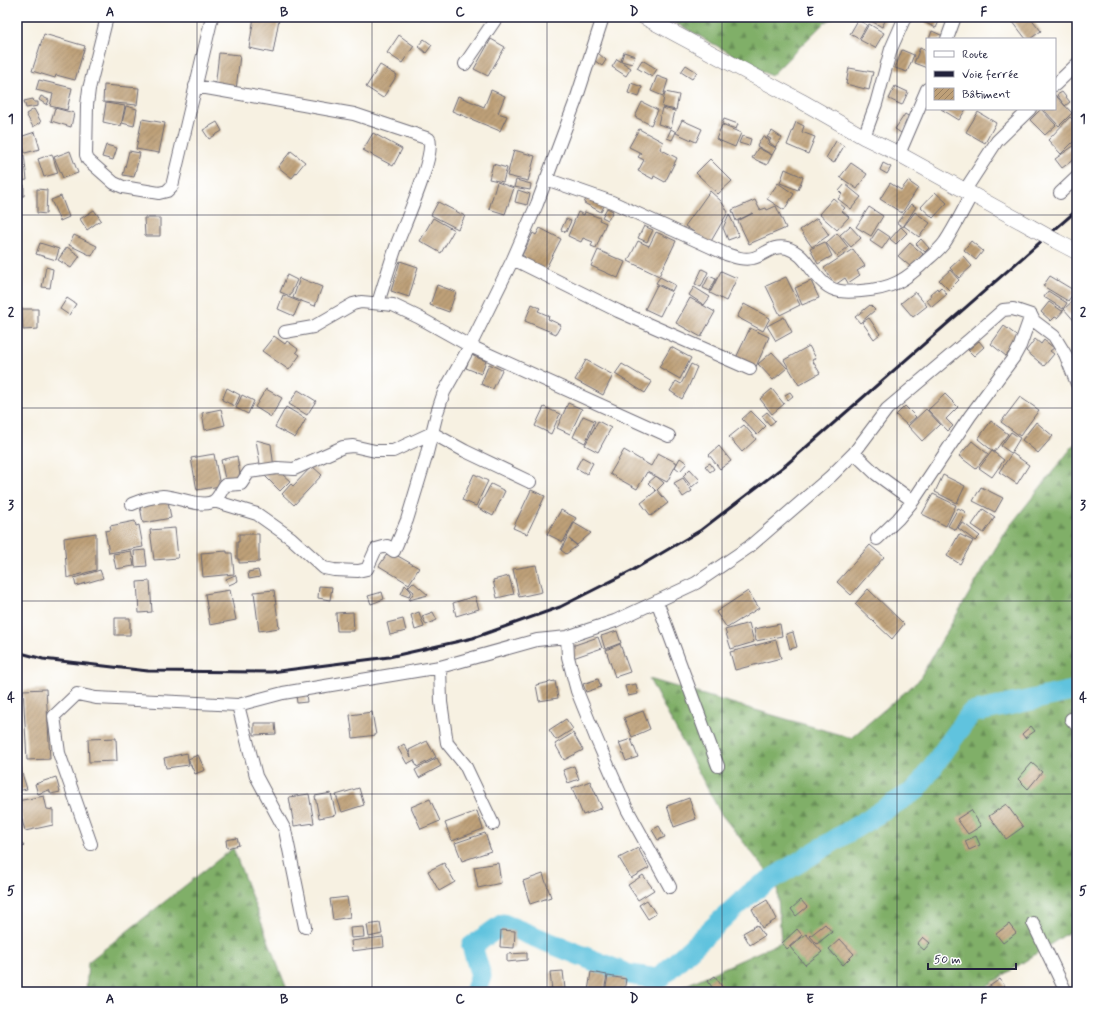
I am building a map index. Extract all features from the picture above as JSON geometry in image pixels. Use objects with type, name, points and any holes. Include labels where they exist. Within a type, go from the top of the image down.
[{"type":"street","points":[[106,17],[89,89],[87,105],[86,155],[90,163],[114,183],[159,193],[167,191],[172,186],[212,17]]},
{"type":"street","points":[[464,64],[497,17]]},
{"type":"street","points":[[214,501],[257,514],[291,538],[324,568],[358,571],[367,569],[376,549],[387,546],[394,551],[407,520],[444,392],[470,346],[513,259],[537,204],[576,100],[603,17]]},
{"type":"street","points":[[644,17],[801,101],[864,137],[899,154],[1077,252]]},
{"type":"street","points":[[864,137],[876,104],[891,49],[905,17]]},
{"type":"street","points":[[947,38],[955,17]]},
{"type":"street","points":[[1056,84],[1077,64]]},
{"type":"street","points":[[195,86],[354,114],[429,139],[431,143],[425,173],[397,246],[378,303]]},
{"type":"street","points":[[899,154],[926,91]]},
{"type":"street","points":[[546,179],[612,202],[726,254],[741,258],[753,258],[776,247],[787,248],[799,254],[829,288],[850,292],[874,290],[901,282],[915,272],[945,242],[968,192],[997,141],[1029,110]]},
{"type":"street","points":[[1060,192],[1077,177]]},
{"type":"street","points":[[513,259],[618,311],[750,369]]},
{"type":"street","points":[[285,332],[313,327],[353,304],[361,302],[393,305],[470,346],[668,436]]},
{"type":"street","points":[[90,844],[59,753],[54,716],[77,694],[96,698],[238,705],[284,693],[440,667],[537,640],[567,637],[615,621],[696,583],[749,547],[831,476],[854,453],[887,409],[1003,310],[1014,309],[1031,315],[1034,320],[1054,336],[1060,345],[1077,384]]},
{"type":"street","points":[[877,539],[898,519],[913,501],[970,416],[1014,357],[1020,346],[1031,315]]},
{"type":"street","points":[[432,433],[465,451],[530,482]]},
{"type":"street","points":[[132,504],[142,500],[163,496],[209,504],[214,501],[225,484],[242,484],[249,472],[277,468],[294,469],[343,447],[353,446],[375,451],[393,451],[432,433]]},
{"type":"street","points":[[854,453],[876,474],[913,501]]},
{"type":"street","points":[[657,602],[718,766]]},
{"type":"street","points":[[567,637],[568,657],[577,691],[593,732],[628,809],[670,887]]},
{"type":"street","points":[[440,667],[441,702],[447,743],[465,765],[493,824]]},
{"type":"street","points":[[238,705],[256,776],[285,830],[305,927]]},
{"type":"street","points":[[1032,923],[1066,992]]},
{"type":"green space","points":[[665,17],[835,17],[824,23],[771,76]]},
{"type":"green space","points":[[1077,441],[1077,927],[978,992],[671,992],[781,942],[777,884],[721,814],[649,679],[851,738],[918,681],[1005,532]]},
{"type":"green space","points":[[233,848],[288,992],[86,992],[88,962]]},
{"type":"building","points":[[254,17],[279,19],[273,53],[249,48]]},
{"type":"building","points":[[864,17],[887,17],[882,27]]},
{"type":"building","points":[[914,17],[941,17],[936,28]]},
{"type":"building","points":[[1020,17],[1030,17],[1041,31],[1031,38],[1025,38],[1013,22]]},
{"type":"building","points":[[858,20],[867,25],[859,39],[850,34]]},
{"type":"building","points":[[869,24],[884,33],[875,48],[860,40]]},
{"type":"building","points":[[932,31],[943,36],[942,38],[929,38]]},
{"type":"building","points":[[44,34],[85,46],[75,80],[56,75],[55,78],[32,71]]},
{"type":"building","points":[[399,35],[414,46],[402,63],[387,53]]},
{"type":"building","points":[[424,39],[432,45],[426,53],[418,46]]},
{"type":"building","points":[[491,39],[505,47],[488,76],[474,69]]},
{"type":"building","points":[[920,48],[926,51],[926,68],[914,63]]},
{"type":"building","points":[[902,50],[914,55],[907,72],[895,68]]},
{"type":"building","points":[[624,52],[635,56],[632,64],[621,61]]},
{"type":"building","points":[[219,53],[240,55],[236,90],[215,88]]},
{"type":"building","points":[[598,53],[606,60],[602,66],[594,60]]},
{"type":"building","points":[[617,59],[631,68],[626,76],[612,67]]},
{"type":"building","points":[[642,60],[657,69],[652,77],[637,68]]},
{"type":"building","points":[[380,65],[397,75],[383,98],[366,87]]},
{"type":"building","points":[[686,65],[697,72],[692,79],[681,72]]},
{"type":"building","points":[[849,68],[873,72],[869,90],[846,84]]},
{"type":"building","points":[[657,76],[668,80],[663,96],[651,91]]},
{"type":"building","points":[[39,80],[72,88],[67,110],[50,106],[53,94],[36,90]]},
{"type":"building","points":[[631,83],[642,87],[639,97],[628,93]]},
{"type":"building","points":[[104,85],[139,88],[137,105],[103,102]]},
{"type":"building","points":[[895,86],[908,92],[902,105],[889,99]]},
{"type":"building","points":[[491,90],[505,96],[498,113],[507,116],[500,131],[452,111],[458,96],[484,107]]},
{"type":"building","points":[[665,92],[679,95],[676,110],[662,107]]},
{"type":"building","points":[[1062,92],[1070,102],[1065,106],[1057,95]]},
{"type":"building","points":[[41,96],[49,100],[47,105],[39,100]]},
{"type":"building","points":[[1056,96],[1072,113],[1059,126],[1044,110],[1056,110]]},
{"type":"building","points":[[33,99],[34,102],[38,102],[38,106],[26,108],[24,101]]},
{"type":"building","points":[[642,102],[658,110],[651,125],[635,117]]},
{"type":"building","points":[[106,103],[125,106],[121,126],[103,122]]},
{"type":"building","points":[[126,106],[137,109],[134,126],[122,123]]},
{"type":"building","points":[[55,108],[74,113],[71,127],[51,121]]},
{"type":"building","points":[[662,108],[675,111],[671,128],[658,124]]},
{"type":"building","points":[[34,109],[41,122],[33,127],[26,114]]},
{"type":"building","points":[[943,110],[965,110],[959,120]]},
{"type":"building","points":[[1040,110],[1042,110],[1056,125],[1045,135],[1030,120]]},
{"type":"building","points":[[978,112],[996,123],[985,143],[966,132]]},
{"type":"building","points":[[905,114],[911,118],[901,133],[895,129]]},
{"type":"building","points":[[1070,117],[1077,124],[1077,138],[1061,154],[1048,140]]},
{"type":"building","points":[[142,119],[165,123],[159,153],[136,149]]},
{"type":"building","points":[[724,119],[738,124],[736,129],[722,124]]},
{"type":"building","points":[[682,120],[702,129],[696,142],[676,133]]},
{"type":"building","points":[[217,122],[222,131],[209,139],[203,130]]},
{"type":"building","points":[[796,122],[804,126],[802,132],[815,137],[808,154],[787,145]]},
{"type":"building","points":[[722,125],[741,133],[735,147],[716,139]]},
{"type":"building","points":[[639,129],[663,142],[660,149],[677,158],[665,182],[654,176],[653,179],[638,171],[644,160],[638,157],[641,153],[629,147]]},
{"type":"building","points":[[671,129],[676,132],[672,140],[667,138]]},
{"type":"building","points":[[772,131],[782,138],[775,147],[769,142],[771,139],[767,137]]},
{"type":"building","points":[[35,132],[40,149],[25,153],[20,137]]},
{"type":"building","points":[[373,133],[402,149],[393,166],[363,150]]},
{"type":"building","points":[[742,136],[751,139],[749,146],[739,143]]},
{"type":"building","points":[[763,136],[769,140],[767,143],[776,148],[772,155],[757,146]]},
{"type":"building","points":[[836,141],[844,146],[834,163],[826,158]]},
{"type":"building","points":[[106,145],[117,148],[113,160],[102,157]]},
{"type":"building","points":[[1075,145],[1077,148],[1077,157],[1062,168],[1055,159]]},
{"type":"building","points":[[758,148],[772,155],[767,165],[752,158]]},
{"type":"building","points":[[514,150],[535,156],[528,181],[507,176]]},
{"type":"building","points":[[70,151],[78,173],[63,178],[54,157]]},
{"type":"building","points":[[129,151],[140,153],[134,177],[123,175]]},
{"type":"building","points":[[291,151],[305,162],[292,178],[278,167]]},
{"type":"building","points":[[52,154],[58,173],[44,177],[38,159]]},
{"type":"building","points":[[24,155],[27,180],[18,181],[17,156]]},
{"type":"building","points":[[710,159],[732,181],[718,194],[696,173]]},
{"type":"building","points":[[851,163],[867,174],[857,189],[840,177]]},
{"type":"building","points":[[883,163],[891,167],[887,174],[880,170]]},
{"type":"building","points":[[493,164],[507,168],[503,182],[489,179]]},
{"type":"building","points":[[785,169],[803,177],[798,190],[780,183]]},
{"type":"building","points":[[516,180],[531,184],[530,190],[514,187]]},
{"type":"building","points":[[908,181],[918,188],[902,213],[880,199],[890,183],[901,190]]},
{"type":"building","points":[[497,182],[514,188],[505,214],[489,209]]},
{"type":"building","points":[[778,183],[794,194],[784,210],[767,199]]},
{"type":"building","points":[[845,184],[861,197],[851,209],[838,199],[842,194],[839,191]]},
{"type":"building","points":[[17,185],[24,185],[24,196],[17,196]]},
{"type":"building","points":[[37,189],[47,190],[46,214],[37,213]]},
{"type":"building","points":[[518,190],[530,194],[527,205],[515,202]]},
{"type":"building","points":[[710,191],[721,201],[728,212],[710,243],[685,226]]},
{"type":"building","points":[[935,192],[947,203],[933,218],[921,207]]},
{"type":"building","points":[[588,195],[605,204],[601,212],[584,203]]},
{"type":"building","points":[[61,196],[69,217],[60,221],[51,200]]},
{"type":"building","points":[[833,198],[845,208],[842,211],[849,217],[837,230],[819,214]]},
{"type":"building","points":[[755,200],[760,210],[766,208],[767,210],[776,206],[786,228],[749,244],[738,221],[753,213],[736,221],[732,210]]},
{"type":"building","points":[[438,202],[465,216],[458,229],[431,215]]},
{"type":"building","points":[[911,204],[916,207],[903,227],[897,223]]},
{"type":"building","points":[[869,207],[883,216],[871,236],[856,227]]},
{"type":"building","points":[[607,208],[613,211],[608,220],[602,217]]},
{"type":"building","points":[[94,210],[101,220],[87,230],[80,219]]},
{"type":"building","points":[[578,212],[584,215],[585,212],[600,218],[599,220],[606,223],[596,248],[591,246],[593,242],[583,238],[581,242],[568,236]]},
{"type":"building","points":[[915,212],[930,223],[919,237],[904,226]]},
{"type":"building","points":[[729,214],[739,236],[728,240],[723,228]]},
{"type":"building","points":[[144,218],[160,218],[160,236],[145,236]]},
{"type":"building","points":[[433,218],[454,230],[441,253],[420,241]]},
{"type":"building","points":[[817,218],[829,235],[812,247],[800,230]]},
{"type":"building","points":[[566,219],[571,221],[566,232],[561,230]]},
{"type":"building","points":[[644,226],[653,230],[647,242],[638,238]]},
{"type":"building","points":[[850,226],[861,238],[851,247],[840,235]]},
{"type":"building","points":[[901,227],[907,233],[896,244],[890,239]]},
{"type":"building","points":[[540,228],[561,239],[544,272],[523,261],[525,257],[522,255],[533,233],[536,235]]},
{"type":"building","points":[[878,229],[890,237],[882,249],[870,241]]},
{"type":"building","points":[[656,232],[676,241],[659,276],[628,261],[638,241],[649,246]]},
{"type":"building","points":[[837,233],[848,247],[837,256],[826,243]]},
{"type":"building","points":[[74,235],[97,246],[92,256],[69,245]]},
{"type":"building","points":[[921,239],[929,248],[925,252],[916,244]]},
{"type":"building","points":[[971,241],[983,251],[976,260],[964,250]]},
{"type":"building","points":[[825,242],[832,256],[818,264],[810,249]]},
{"type":"building","points":[[40,243],[59,249],[56,260],[36,254]]},
{"type":"building","points":[[910,243],[923,254],[911,267],[898,256]]},
{"type":"building","points":[[67,247],[80,256],[71,268],[58,260]]},
{"type":"building","points":[[853,249],[865,266],[857,271],[860,275],[848,283],[845,278],[835,285],[824,268]]},
{"type":"building","points":[[598,250],[625,262],[618,278],[591,266]]},
{"type":"building","points":[[963,256],[972,266],[959,278],[950,268]]},
{"type":"building","points":[[400,261],[418,267],[409,297],[391,291]]},
{"type":"building","points":[[46,267],[53,269],[50,288],[42,287]]},
{"type":"building","points":[[702,269],[708,272],[701,287],[695,284]]},
{"type":"building","points":[[950,270],[959,280],[949,290],[939,280]]},
{"type":"building","points":[[721,271],[737,278],[726,301],[710,293]]},
{"type":"building","points":[[287,275],[297,280],[290,296],[280,292]]},
{"type":"building","points":[[709,276],[716,279],[710,291],[703,288]]},
{"type":"building","points":[[1050,276],[1075,291],[1068,301],[1043,286]]},
{"type":"building","points":[[660,277],[675,285],[672,291],[656,283]]},
{"type":"building","points":[[786,277],[800,305],[780,315],[766,286]]},
{"type":"building","points":[[300,278],[322,287],[315,306],[293,298]]},
{"type":"building","points":[[811,281],[819,298],[802,305],[795,288]]},
{"type":"building","points":[[437,285],[456,292],[449,312],[430,305]]},
{"type":"building","points":[[657,285],[672,292],[660,316],[645,309]]},
{"type":"building","points":[[694,287],[710,297],[704,305],[689,295]]},
{"type":"building","points":[[941,287],[947,294],[932,307],[926,300],[931,296],[930,294],[937,288],[938,290]]},
{"type":"building","points":[[1048,291],[1067,303],[1063,309],[1044,297]]},
{"type":"building","points":[[915,292],[927,306],[913,317],[901,303]]},
{"type":"building","points":[[283,295],[300,302],[294,316],[278,309]]},
{"type":"building","points":[[67,298],[76,304],[69,315],[60,309]]},
{"type":"building","points":[[690,298],[715,312],[701,337],[676,323]]},
{"type":"building","points":[[1076,298],[1077,299],[1077,324],[1064,309]]},
{"type":"building","points":[[1049,302],[1062,311],[1064,310],[1057,318],[1055,317],[1051,321],[1041,312]]},
{"type":"building","points":[[532,304],[540,308],[538,311],[549,316],[548,319],[561,325],[556,334],[525,321]]},
{"type":"building","points":[[744,304],[770,318],[763,331],[737,317]]},
{"type":"building","points":[[870,305],[875,310],[860,323],[855,317]]},
{"type":"building","points":[[22,309],[38,309],[38,329],[23,330]]},
{"type":"building","points":[[784,317],[792,332],[776,341],[767,326]]},
{"type":"building","points":[[869,318],[880,334],[874,339],[862,322]]},
{"type":"building","points":[[1004,326],[1020,338],[1006,356],[991,344]]},
{"type":"building","points":[[750,328],[769,337],[755,369],[735,360]]},
{"type":"building","points":[[274,336],[285,344],[287,341],[298,349],[296,352],[300,355],[289,370],[262,351]]},
{"type":"building","points":[[1035,339],[1041,344],[1044,340],[1054,348],[1050,351],[1054,354],[1044,366],[1026,351]]},
{"type":"building","points":[[979,341],[984,347],[974,356],[968,350]]},
{"type":"building","points":[[809,346],[816,358],[812,360],[820,373],[799,385],[784,360]]},
{"type":"building","points":[[671,347],[691,358],[680,379],[659,367]]},
{"type":"building","points":[[772,352],[787,368],[773,380],[758,364]]},
{"type":"building","points":[[471,355],[486,361],[481,374],[466,368]]},
{"type":"building","points":[[586,360],[613,375],[603,395],[575,380]]},
{"type":"building","points":[[489,364],[502,370],[493,389],[481,384]]},
{"type":"building","points":[[622,364],[652,382],[645,393],[615,374]]},
{"type":"building","points":[[691,364],[697,367],[682,399],[670,391],[676,381],[681,384]]},
{"type":"building","points":[[227,388],[240,395],[235,406],[222,400]]},
{"type":"building","points":[[266,389],[282,398],[271,417],[255,407]]},
{"type":"building","points":[[772,389],[784,404],[772,414],[760,399]]},
{"type":"building","points":[[298,390],[316,401],[307,415],[289,404]]},
{"type":"building","points":[[790,392],[793,396],[788,400],[785,395]]},
{"type":"building","points":[[945,394],[958,407],[946,419],[953,426],[948,431],[928,410]]},
{"type":"building","points":[[242,395],[254,401],[248,414],[236,408]]},
{"type":"building","points":[[1020,397],[1039,410],[1020,436],[1001,422]]},
{"type":"building","points":[[568,403],[582,409],[570,434],[557,428]]},
{"type":"building","points":[[905,406],[916,417],[907,425],[896,415]]},
{"type":"building","points":[[286,407],[306,419],[295,438],[275,427]]},
{"type":"building","points":[[544,407],[560,414],[551,434],[535,426]]},
{"type":"building","points":[[221,409],[225,425],[205,430],[202,413]]},
{"type":"building","points":[[926,409],[940,424],[922,441],[908,426]]},
{"type":"building","points":[[751,411],[766,426],[757,435],[742,419]]},
{"type":"building","points":[[767,412],[775,421],[770,425],[762,416]]},
{"type":"building","points":[[583,416],[595,421],[585,443],[573,437]]},
{"type":"building","points":[[598,421],[611,428],[598,452],[585,445]]},
{"type":"building","points":[[991,421],[1008,434],[994,452],[978,439]]},
{"type":"building","points":[[1036,422],[1053,436],[1038,453],[1022,440]]},
{"type":"building","points":[[744,425],[756,439],[742,452],[729,437]]},
{"type":"building","points":[[1011,432],[1020,438],[1011,453],[1001,446]]},
{"type":"building","points":[[256,440],[271,444],[274,468],[261,470]]},
{"type":"building","points":[[972,441],[988,454],[976,469],[959,456]]},
{"type":"building","points":[[719,446],[731,461],[720,469],[709,455]]},
{"type":"building","points":[[624,450],[651,466],[658,453],[677,463],[667,482],[647,472],[637,489],[610,474]]},
{"type":"building","points":[[992,451],[1004,460],[992,477],[979,468]]},
{"type":"building","points":[[1012,453],[1029,465],[1017,484],[999,472]]},
{"type":"building","points":[[214,454],[220,486],[197,490],[191,458]]},
{"type":"building","points":[[237,456],[241,481],[226,484],[221,460]]},
{"type":"building","points":[[582,457],[593,463],[587,474],[576,468]]},
{"type":"building","points":[[680,458],[687,463],[680,471],[675,467]]},
{"type":"building","points":[[710,463],[714,469],[710,472],[705,466]]},
{"type":"building","points":[[312,466],[322,475],[294,505],[282,494],[291,484],[293,486]]},
{"type":"building","points":[[275,468],[290,481],[280,491],[263,474]]},
{"type":"building","points":[[690,469],[700,480],[692,487],[683,476]]},
{"type":"building","points":[[474,474],[488,481],[476,506],[462,500]]},
{"type":"building","points":[[943,475],[965,486],[957,503],[935,492]]},
{"type":"building","points":[[656,476],[664,483],[657,490],[668,503],[651,516],[641,503],[656,491],[648,483]]},
{"type":"building","points":[[683,478],[692,491],[683,497],[674,483]]},
{"type":"building","points":[[491,484],[505,491],[493,516],[478,508]]},
{"type":"building","points":[[981,487],[1003,498],[995,512],[973,501]]},
{"type":"building","points":[[531,490],[545,496],[527,534],[513,528]]},
{"type":"building","points":[[933,494],[956,505],[946,526],[922,514]]},
{"type":"building","points":[[168,501],[171,518],[143,523],[140,506]]},
{"type":"building","points":[[958,508],[966,512],[956,530],[948,526]]},
{"type":"building","points":[[983,509],[995,517],[984,533],[972,525]]},
{"type":"building","points":[[561,510],[576,518],[563,542],[547,534]]},
{"type":"building","points":[[135,521],[136,526],[139,525],[143,547],[109,553],[105,531],[111,530],[110,526]]},
{"type":"building","points":[[962,522],[980,536],[975,541],[958,528]]},
{"type":"building","points":[[574,523],[591,533],[577,545],[569,539],[577,546],[566,554],[561,550]]},
{"type":"building","points":[[175,528],[178,558],[154,560],[150,530]]},
{"type":"building","points":[[96,533],[96,570],[67,578],[64,538]]},
{"type":"building","points":[[239,534],[259,534],[259,562],[239,563],[239,559],[237,559],[237,542],[239,542]]},
{"type":"building","points":[[959,534],[973,541],[960,564],[947,556]]},
{"type":"building","points":[[870,545],[884,557],[851,595],[837,582]]},
{"type":"building","points":[[145,550],[147,566],[135,567],[134,551]]},
{"type":"building","points":[[131,551],[134,566],[116,569],[113,554]]},
{"type":"building","points":[[227,551],[227,553],[232,553],[234,574],[203,577],[201,553]]},
{"type":"building","points":[[389,551],[419,568],[409,584],[379,566]]},
{"type":"building","points":[[536,565],[542,592],[519,597],[513,569]]},
{"type":"building","points":[[100,570],[103,578],[76,586],[74,578]]},
{"type":"building","points":[[258,570],[260,577],[249,579],[248,572]]},
{"type":"building","points":[[235,575],[238,581],[229,585],[226,579]]},
{"type":"building","points":[[509,576],[514,594],[497,598],[493,580]]},
{"type":"building","points":[[150,581],[152,612],[139,613],[137,582]]},
{"type":"building","points":[[413,582],[428,595],[409,600],[414,592],[408,587]]},
{"type":"building","points":[[405,585],[411,591],[409,597],[401,594]]},
{"type":"building","points":[[319,586],[332,587],[330,600],[318,598]]},
{"type":"building","points":[[868,589],[904,624],[892,639],[855,604]]},
{"type":"building","points":[[230,590],[236,620],[210,625],[205,594]]},
{"type":"building","points":[[274,590],[279,628],[259,631],[254,592]]},
{"type":"building","points":[[748,591],[759,608],[727,628],[716,612]]},
{"type":"building","points":[[382,592],[384,599],[371,604],[368,596]]},
{"type":"building","points":[[475,596],[479,609],[456,616],[453,603]]},
{"type":"building","points":[[353,612],[354,631],[337,631],[336,613]]},
{"type":"building","points":[[419,612],[424,627],[415,630],[411,615]]},
{"type":"building","points":[[433,612],[437,620],[426,625],[422,616]]},
{"type":"building","points":[[115,618],[130,618],[130,635],[115,635]]},
{"type":"building","points":[[403,619],[406,631],[390,635],[387,623]]},
{"type":"building","points":[[749,623],[754,642],[731,649],[725,630]]},
{"type":"building","points":[[780,624],[782,636],[756,641],[754,629]]},
{"type":"building","points":[[617,631],[621,643],[605,649],[601,636]]},
{"type":"building","points":[[793,632],[797,647],[790,649],[786,634]]},
{"type":"building","points":[[598,637],[602,648],[573,658],[569,647]]},
{"type":"building","points":[[776,640],[781,658],[735,670],[730,652]]},
{"type":"building","points":[[620,644],[630,672],[615,677],[606,650]]},
{"type":"building","points":[[598,679],[601,687],[586,692],[583,684]]},
{"type":"building","points":[[555,681],[558,698],[539,701],[536,685]]},
{"type":"building","points":[[636,684],[638,694],[628,696],[625,686]]},
{"type":"building","points":[[46,689],[50,759],[27,760],[23,690]]},
{"type":"building","points":[[306,694],[307,702],[297,703],[296,695]]},
{"type":"building","points":[[643,711],[650,729],[632,737],[624,718]]},
{"type":"building","points":[[372,712],[376,735],[353,738],[350,715]]},
{"type":"building","points":[[566,719],[573,729],[556,740],[549,730]]},
{"type":"building","points":[[254,723],[275,723],[276,734],[254,735]]},
{"type":"building","points":[[1031,726],[1035,731],[1025,738],[1022,734]]},
{"type":"building","points":[[573,733],[583,750],[564,760],[555,744]]},
{"type":"building","points":[[116,738],[117,761],[89,762],[88,739]]},
{"type":"building","points":[[631,739],[638,757],[626,761],[619,743]]},
{"type":"building","points":[[427,741],[436,757],[417,767],[414,760],[407,764],[398,748],[404,744],[411,757],[409,750]]},
{"type":"building","points":[[187,753],[189,765],[166,768],[164,758]]},
{"type":"building","points":[[198,755],[205,770],[195,774],[188,759]]},
{"type":"building","points":[[437,758],[441,766],[419,778],[415,770]]},
{"type":"building","points":[[1032,763],[1042,772],[1028,789],[1018,779]]},
{"type":"building","points":[[19,764],[27,789],[17,791],[17,765]]},
{"type":"building","points":[[574,766],[579,779],[568,783],[563,770]]},
{"type":"building","points":[[56,777],[60,792],[51,794],[49,790],[38,794],[35,784]]},
{"type":"building","points":[[590,781],[602,808],[583,815],[572,788]]},
{"type":"building","points":[[359,788],[364,805],[342,812],[336,795]]},
{"type":"building","points":[[331,793],[336,815],[319,818],[315,796]]},
{"type":"building","points":[[309,794],[314,823],[294,826],[289,797]]},
{"type":"building","points":[[44,796],[47,809],[53,810],[53,825],[25,831],[17,801]]},
{"type":"building","points":[[689,798],[696,819],[674,827],[667,806]]},
{"type":"building","points":[[430,799],[440,821],[421,829],[411,807]]},
{"type":"building","points":[[1006,804],[1023,827],[1006,839],[989,816]]},
{"type":"building","points":[[971,810],[981,826],[968,834],[957,819]]},
{"type":"building","points":[[477,811],[483,829],[452,841],[445,823]]},
{"type":"building","points":[[659,826],[665,837],[658,840],[652,830]]},
{"type":"building","points":[[485,833],[491,851],[462,861],[455,843]]},
{"type":"building","points":[[976,836],[980,845],[969,850],[965,841]]},
{"type":"building","points":[[17,837],[24,846],[17,852]]},
{"type":"building","points":[[237,838],[239,845],[227,848],[226,840]]},
{"type":"building","points":[[638,848],[649,868],[631,878],[619,858]]},
{"type":"building","points":[[444,863],[455,882],[439,891],[428,871]]},
{"type":"building","points":[[498,863],[501,883],[478,888],[474,867]]},
{"type":"building","points":[[543,874],[551,897],[530,904],[523,881]]},
{"type":"building","points":[[643,875],[654,890],[638,900],[628,885]]},
{"type":"building","points":[[347,897],[350,917],[333,920],[330,899]]},
{"type":"building","points":[[647,900],[656,914],[648,919],[639,905]]},
{"type":"building","points":[[767,900],[777,919],[762,928],[752,909]]},
{"type":"building","points":[[801,900],[807,907],[796,916],[791,909]]},
{"type":"building","points":[[380,923],[382,934],[369,937],[367,925]]},
{"type":"building","points":[[825,924],[832,932],[817,944],[810,936]]},
{"type":"building","points":[[1009,924],[1016,933],[1003,943],[996,934]]},
{"type":"building","points":[[757,925],[764,936],[750,945],[743,933]]},
{"type":"building","points":[[363,927],[364,937],[351,938],[350,928]]},
{"type":"building","points":[[797,929],[802,935],[787,949],[782,943]]},
{"type":"building","points":[[501,930],[515,931],[514,948],[500,947]]},
{"type":"building","points":[[806,934],[822,952],[805,965],[790,947]]},
{"type":"building","points":[[383,937],[384,947],[352,951],[351,941]]},
{"type":"building","points":[[923,937],[930,943],[924,950],[917,944]]},
{"type":"building","points":[[840,939],[854,954],[843,965],[829,949]]},
{"type":"building","points":[[527,953],[527,960],[507,962],[507,954]]},
{"type":"building","points":[[563,971],[565,989],[552,991],[550,972]]},
{"type":"building","points":[[591,972],[607,975],[604,992],[588,991]]},
{"type":"building","points":[[608,976],[626,979],[624,992],[605,992]]},
{"type":"building","points":[[715,976],[725,991],[724,992],[715,992],[708,981]]},
{"type":"building","points":[[1000,979],[1009,992],[981,992]]},
{"type":"waterway","points":[[475,992],[481,976],[472,946],[503,924],[627,974],[658,979],[754,890],[916,790],[971,713],[1077,690]]},
{"type":"railway","points":[[17,652],[43,659],[148,671],[271,672],[389,657],[473,638],[560,607],[633,570],[701,530],[787,464],[1077,210]]}]
